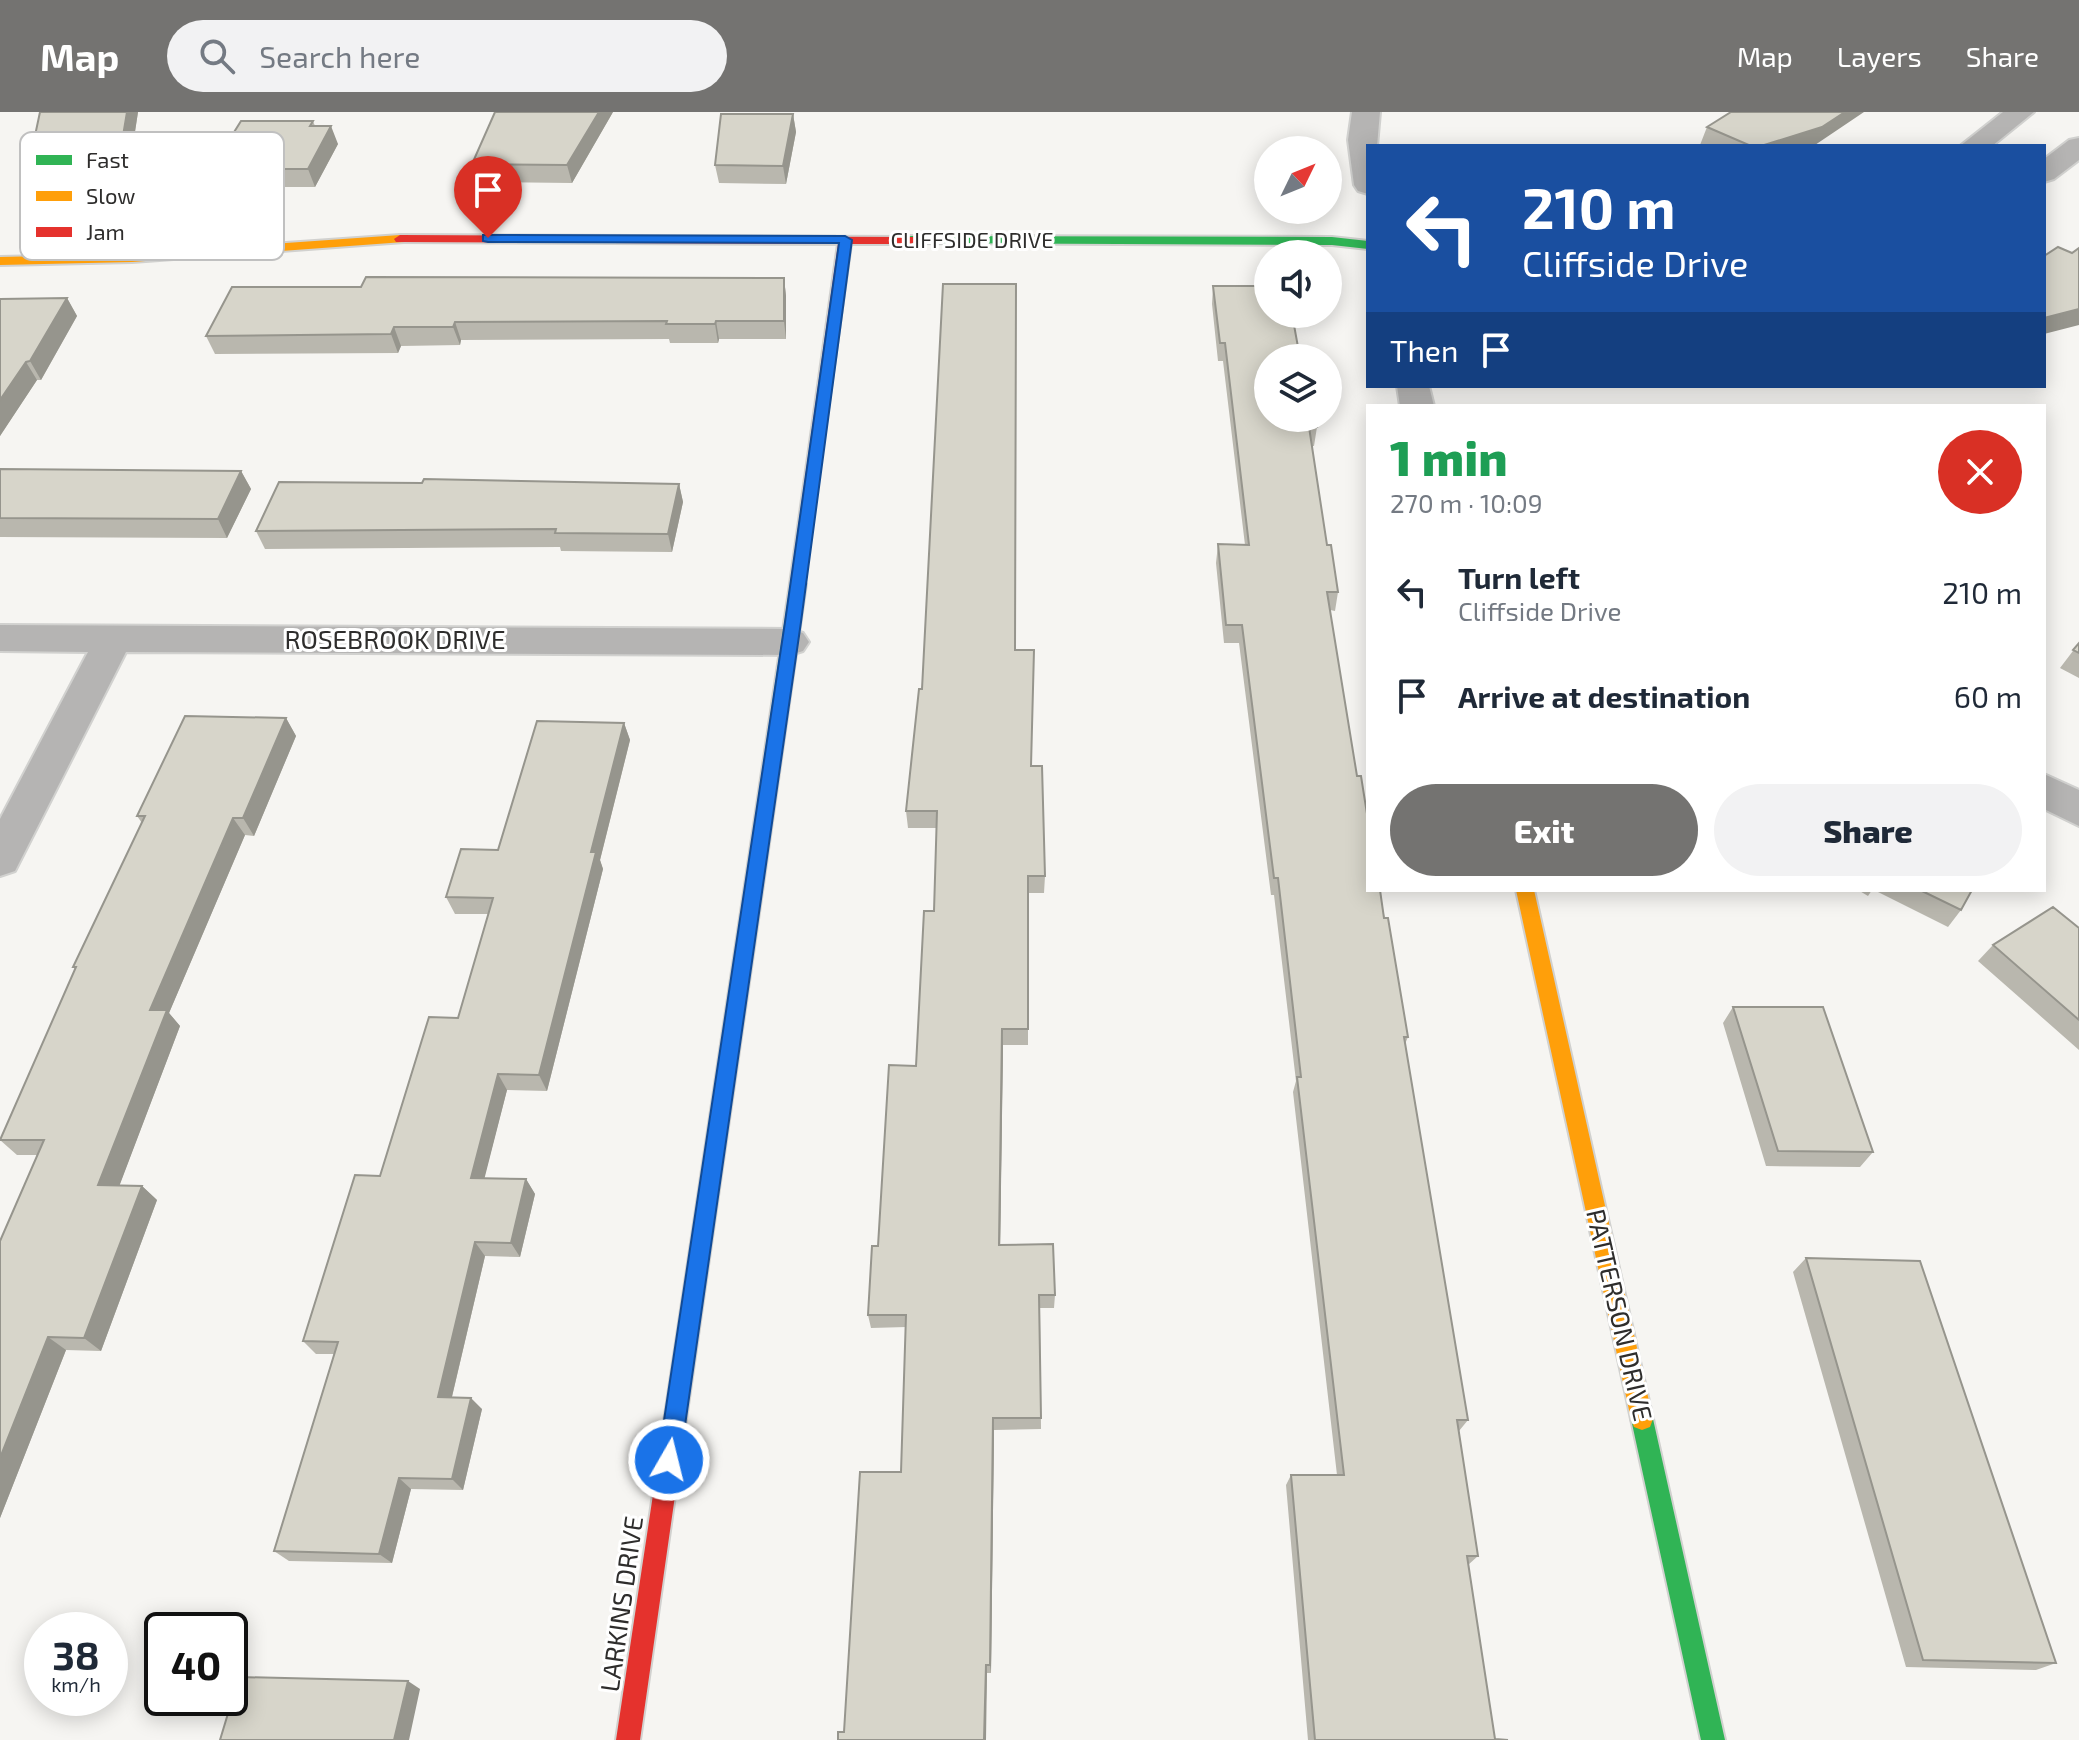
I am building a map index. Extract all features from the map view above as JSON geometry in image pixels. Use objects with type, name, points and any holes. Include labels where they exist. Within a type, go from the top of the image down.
[{"type":"street","points":[[1366,112],[1362,140],[1366,170]]},
{"type":"street","points":[[1977,144],[2020,112]]},
{"type":"street","points":[[2046,171],[2079,146]]},
{"type":"street","name":"CLIFFSIDE DRIVE","points":[[284,247],[418,238],[1332,241],[1366,245]]},
{"type":"street","name":"LARKINS DRIVE","points":[[628,1740],[790,642],[845,240]]},
{"type":"street","name":"CLIFFSIDE DRIVE","points":[[0,261],[44,260]]},
{"type":"street","name":"ROSEBROOK DRIVE","points":[[0,638],[790,642]]},
{"type":"street","points":[[0,859],[114,639]]},
{"type":"street","points":[[2046,791],[2079,810]]},
{"type":"street","name":"PATTERSON DRIVE","points":[[1525,892],[1713,1740]]},
{"type":"building","points":[[40,112],[127,112],[124,132],[36,132]]},
{"type":"building","points":[[495,112],[599,112],[567,165],[472,164]]},
{"type":"building","points":[[1731,112],[1845,112],[1822,127],[1767,144],[1746,144],[1707,127]]},
{"type":"building","points":[[721,114],[793,114],[783,166],[715,165]]},
{"type":"building","points":[[241,121],[313,121],[310,126],[331,126],[308,169],[284,169],[284,132],[234,132]]},
{"type":"building","points":[[2058,247],[2072,253],[2079,248],[2079,309],[2046,317],[2046,255]]},
{"type":"building","points":[[366,277],[784,278],[784,321],[716,321],[715,324],[666,324],[667,321],[455,322],[453,327],[394,327],[391,334],[206,336],[232,287],[361,287]]},
{"type":"building","points":[[943,284],[1016,284],[1015,650],[1034,650],[1031,766],[1042,766],[1045,876],[1028,876],[1028,1029],[1002,1029],[999,1245],[1053,1244],[1055,1295],[1039,1295],[1041,1418],[993,1418],[990,1665],[986,1665],[984,1740],[838,1740],[838,1732],[844,1732],[860,1472],[901,1472],[906,1315],[868,1315],[872,1246],[878,1246],[889,1065],[916,1066],[924,911],[934,911],[937,811],[906,811],[919,689],[922,689]]},
{"type":"building","points":[[1213,286],[1254,286],[1254,328],[1295,328],[1297,344],[1254,344],[1254,432],[1310,432],[1327,545],[1331,545],[1338,592],[1327,592],[1357,776],[1361,776],[1366,807],[1366,892],[1380,892],[1384,918],[1388,918],[1408,1037],[1404,1037],[1468,1420],[1457,1420],[1478,1556],[1467,1556],[1495,1739],[1508,1740],[1315,1740],[1291,1475],[1344,1475],[1297,1077],[1301,1077],[1278,878],[1274,878],[1242,625],[1226,625],[1218,544],[1249,545],[1225,343],[1220,343]]},
{"type":"building","points":[[67,298],[30,361],[26,362],[0,400],[0,299]]},
{"type":"building","points":[[0,469],[241,471],[218,519],[0,518]]},
{"type":"building","points":[[424,479],[679,484],[668,534],[555,533],[556,529],[256,531],[279,482],[422,483]]},
{"type":"building","points":[[185,716],[286,718],[243,818],[233,818],[150,1010],[167,1010],[98,1185],[142,1186],[84,1338],[48,1337],[0,1458],[0,1241],[44,1140],[0,1140],[76,967],[73,967],[145,816],[137,816]]},
{"type":"building","points":[[537,721],[624,723],[591,852],[596,852],[539,1075],[498,1074],[471,1178],[526,1179],[511,1243],[475,1242],[438,1397],[471,1398],[452,1479],[399,1478],[379,1554],[274,1551],[338,1342],[303,1341],[355,1175],[380,1176],[429,1017],[458,1018],[493,898],[446,897],[461,849],[498,850]]},
{"type":"building","points":[[1924,892],[1971,892],[1961,910]]},
{"type":"building","points":[[2053,907],[2079,928],[2079,1020],[1993,945]]},
{"type":"building","points":[[1733,1007],[1823,1007],[1873,1152],[1778,1151]]},
{"type":"building","points":[[1806,1258],[1920,1261],[2056,1663],[1923,1660]]},
{"type":"building","points":[[248,1677],[408,1681],[394,1740],[220,1740],[227,1716],[248,1716]]},
{"type":"traffic: fast","points":[[911,240],[1332,241],[1366,245]]},
{"type":"traffic: fast","points":[[754,885],[798,584]]},
{"type":"traffic: fast","points":[[1642,1419],[1713,1740]]},
{"type":"traffic: slow","points":[[284,247],[400,239]]},
{"type":"traffic: slow","points":[[0,261],[44,260]]},
{"type":"traffic: slow","points":[[707,1203],[754,885]]},
{"type":"traffic: slow","points":[[1525,892],[1642,1419]]},
{"type":"traffic: jam","points":[[400,239],[911,240]]},
{"type":"traffic: jam","points":[[798,584],[845,240]]},
{"type":"traffic: jam","points":[[628,1740],[707,1203]]},
{"type":"route","points":[[488,238],[845,240],[793,622],[669,1460]]}]
